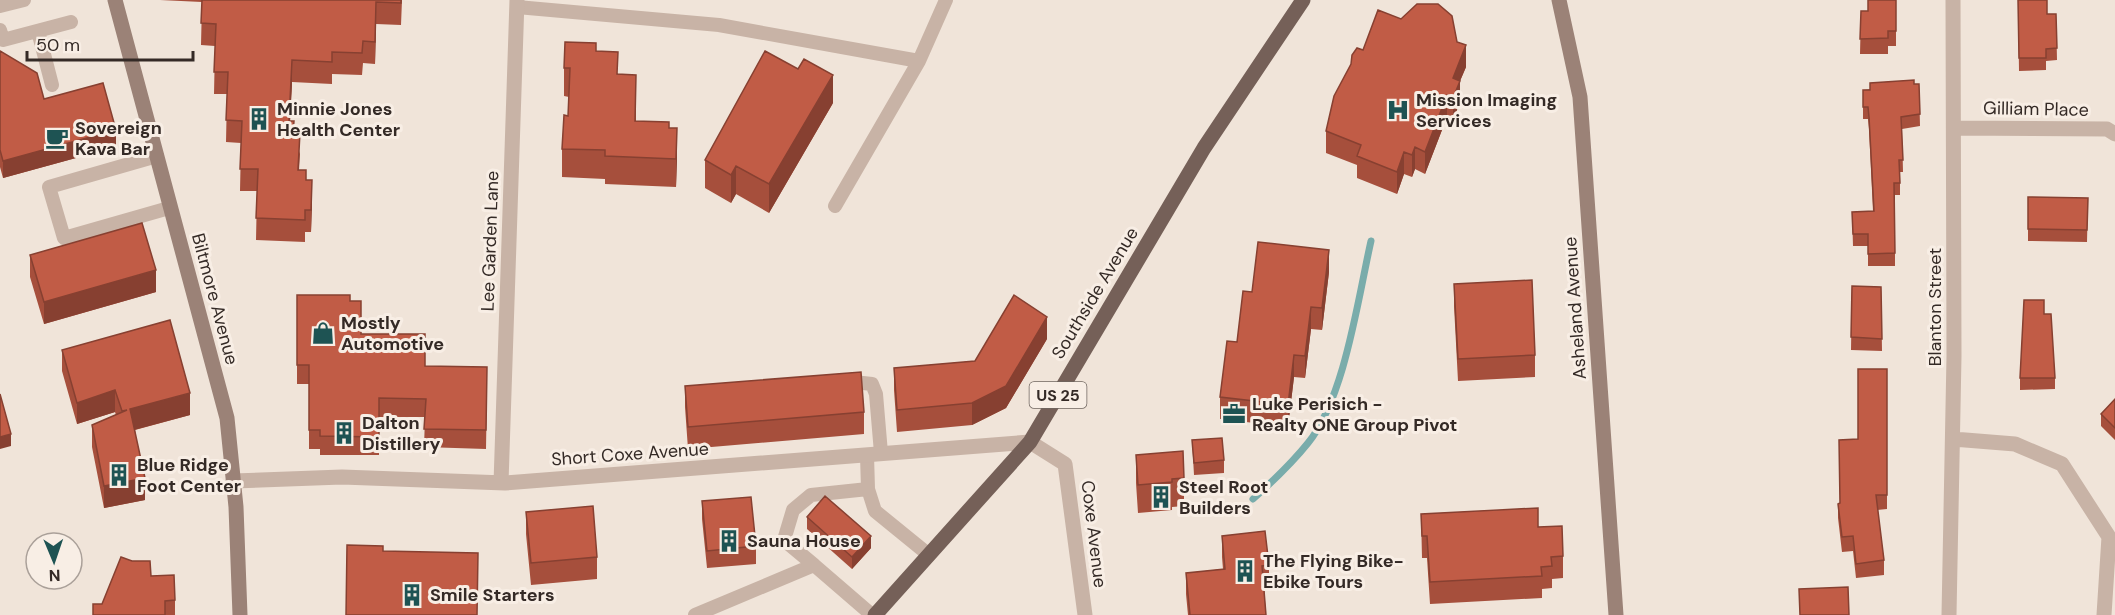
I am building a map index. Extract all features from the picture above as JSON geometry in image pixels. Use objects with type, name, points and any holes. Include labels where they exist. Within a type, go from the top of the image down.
[{"type":"main road","name":"Biltmore Avenue","points":[[115,0],[227,418],[233,480],[240,615]]},
{"type":"main road","name":"Southside Avenue","points":[[873,615],[1029,442],[1204,148],[1303,0]]},
{"type":"main road","name":"Asheland Avenue","points":[[1559,0],[1580,97],[1616,615]]},
{"type":"street","name":"Blanton Street","points":[[1949,615],[1953,439],[1955,128],[1953,0]]},
{"type":"street","name":"Lee Garden Lane","points":[[501,483],[517,3]]},
{"type":"street","name":"Gilliam Place","points":[[1955,128],[2107,129],[2115,134]]},
{"type":"street","points":[[1953,439],[2015,444],[2062,464],[2109,537],[2104,615]]},
{"type":"street","name":"Short Coxe Avenue","points":[[233,480],[342,477],[501,483],[1029,442]]},
{"type":"street","name":"Coxe Avenue","points":[[1029,442],[1065,464],[1085,615]]},
{"type":"lane","points":[[0,6],[24,0]]},
{"type":"lane","points":[[835,206],[919,61],[946,0]]},
{"type":"lane","points":[[517,3],[719,25],[919,61]]},
{"type":"lane","points":[[0,30],[3,40],[71,22]]},
{"type":"lane","points":[[38,32],[52,85]]},
{"type":"lane","points":[[157,156],[49,187],[64,238],[170,208]]},
{"type":"lane","points":[[829,381],[872,384],[876,394],[874,454],[868,489],[875,511],[928,555]]},
{"type":"lane","points":[[868,489],[811,495],[793,510],[784,540],[873,615]]},
{"type":"lane","points":[[695,615],[814,565]]},
{"type":"building","name":"Minnie Jones Health Center","points":[[202,0],[401,0],[401,3],[376,2],[375,42],[363,41],[362,53],[332,52],[332,62],[292,60],[289,121],[294,121],[293,132],[300,132],[298,170],[306,170],[306,180],[312,180],[311,210],[305,210],[305,220],[256,218],[258,169],[240,169],[242,121],[226,120],[228,72],[214,72],[216,24],[201,23]]},
{"type":"building","points":[[1868,0],[1896,0],[1896,31],[1888,31],[1888,38],[1860,39],[1861,11],[1868,11]]},
{"type":"building","points":[[2018,0],[2047,0],[2047,14],[2056,14],[2057,48],[2046,49],[2046,58],[2019,58]]},
{"type":"building","name":"Mission Imaging Services","points":[[1417,4],[1438,4],[1452,16],[1457,42],[1466,45],[1453,78],[1460,81],[1453,98],[1447,95],[1425,152],[1415,147],[1412,155],[1404,152],[1397,172],[1357,156],[1361,145],[1326,131],[1334,96],[1351,64],[1352,55],[1357,48],[1363,50],[1378,10],[1401,19]]},
{"type":"building","points":[[565,42],[596,43],[596,51],[618,52],[617,74],[636,75],[635,121],[669,122],[669,128],[677,128],[676,159],[605,156],[605,150],[562,149],[564,115],[568,116],[570,68],[564,68]]},
{"type":"building","points":[[0,51],[37,73],[44,99],[103,83],[116,130],[3,161],[0,150]]},
{"type":"building","points":[[765,51],[798,69],[804,59],[833,75],[769,184],[736,166],[731,175],[705,160]]},
{"type":"building","points":[[1914,80],[1914,84],[1919,84],[1920,114],[1901,117],[1903,160],[1899,160],[1900,183],[1894,183],[1895,253],[1868,254],[1868,234],[1853,234],[1852,212],[1874,211],[1869,117],[1868,107],[1863,107],[1863,90],[1870,90],[1870,83]]},
{"type":"building","points":[[2028,197],[2088,198],[2087,230],[2028,229]]},
{"type":"building","points":[[142,223],[156,270],[44,302],[30,255]]},
{"type":"building","points":[[1258,242],[1329,250],[1322,308],[1311,307],[1305,356],[1294,355],[1288,405],[1220,397],[1227,341],[1237,342],[1243,291],[1252,292]]},
{"type":"building","points":[[1532,280],[1535,355],[1458,359],[1454,284]]},
{"type":"building","points":[[1852,286],[1881,287],[1882,339],[1851,337]]},
{"type":"building","points":[[297,295],[350,295],[350,301],[361,301],[361,334],[425,334],[425,366],[487,367],[486,430],[424,429],[426,399],[379,398],[379,437],[320,436],[320,430],[309,430],[309,365],[297,365]]},
{"type":"building","points":[[1014,295],[1047,317],[1006,386],[972,403],[897,410],[894,368],[975,361]]},
{"type":"building","points":[[2024,300],[2044,300],[2044,314],[2051,314],[2055,378],[2020,378]]},
{"type":"building","points":[[170,320],[190,393],[130,409],[145,478],[104,486],[92,425],[127,410],[122,411],[115,390],[77,403],[62,350]]},
{"type":"building","points":[[1858,369],[1887,369],[1887,495],[1876,495],[1884,560],[1856,564],[1853,536],[1842,537],[1838,504],[1840,503],[1839,440],[1858,439]]},
{"type":"building","points":[[861,372],[864,412],[688,427],[685,386]]},
{"type":"building","points":[[0,394],[11,434],[0,437]]},
{"type":"building","points":[[2115,399],[2115,428],[2101,414]]},
{"type":"building","points":[[1222,438],[1224,460],[1194,463],[1192,440]]},
{"type":"building","points":[[1183,451],[1184,478],[1172,479],[1172,482],[1138,485],[1136,455]]},
{"type":"building","points":[[825,496],[871,536],[852,557],[807,517]]},
{"type":"building","name":"Sauna House","points":[[751,497],[756,546],[707,551],[702,501]]},
{"type":"building","points":[[593,506],[597,557],[531,563],[526,512]]},
{"type":"building","points":[[1538,508],[1538,527],[1562,526],[1563,556],[1551,557],[1552,566],[1541,567],[1542,576],[1430,582],[1427,536],[1422,536],[1421,514]]},
{"type":"building","points":[[1265,531],[1269,565],[1262,566],[1266,615],[1190,615],[1186,573],[1225,569],[1222,536]]},
{"type":"building","name":"Smile Starters","points":[[347,545],[383,546],[383,551],[478,553],[477,615],[346,615]]},
{"type":"building","points":[[121,557],[132,561],[150,561],[151,576],[174,575],[175,600],[165,601],[165,615],[93,615],[93,604],[102,604]]},
{"type":"building","points":[[1848,587],[1849,615],[1800,615],[1799,589]]},
{"type":"waterway","points":[[1253,499],[1308,443],[1332,400],[1355,318],[1371,241]]},
{"type":"place","name":"Mission Imaging Services","points":[[1398,110]]},
{"type":"place","name":"Minnie Jones Health Center","points":[[259,119]]},
{"type":"place","name":"Sovereign Kava Bar","points":[[57,138]]},
{"type":"place","name":"Mostly Automotive","points":[[323,333]]},
{"type":"place","name":"Luke Perisich - Realty ONE Group Pivot","points":[[1234,414]]},
{"type":"place","name":"Dalton Distillery","points":[[344,433]]},
{"type":"place","name":"Blue Ridge Foot Center","points":[[119,475]]},
{"type":"place","name":"Steel Root Builders","points":[[1161,497]]},
{"type":"place","name":"Sauna House","points":[[729,541]]},
{"type":"place","name":"The Flying Bike- Ebike Tours","points":[[1245,571]]},
{"type":"place","name":"Smile Starters","points":[[412,595]]}]
